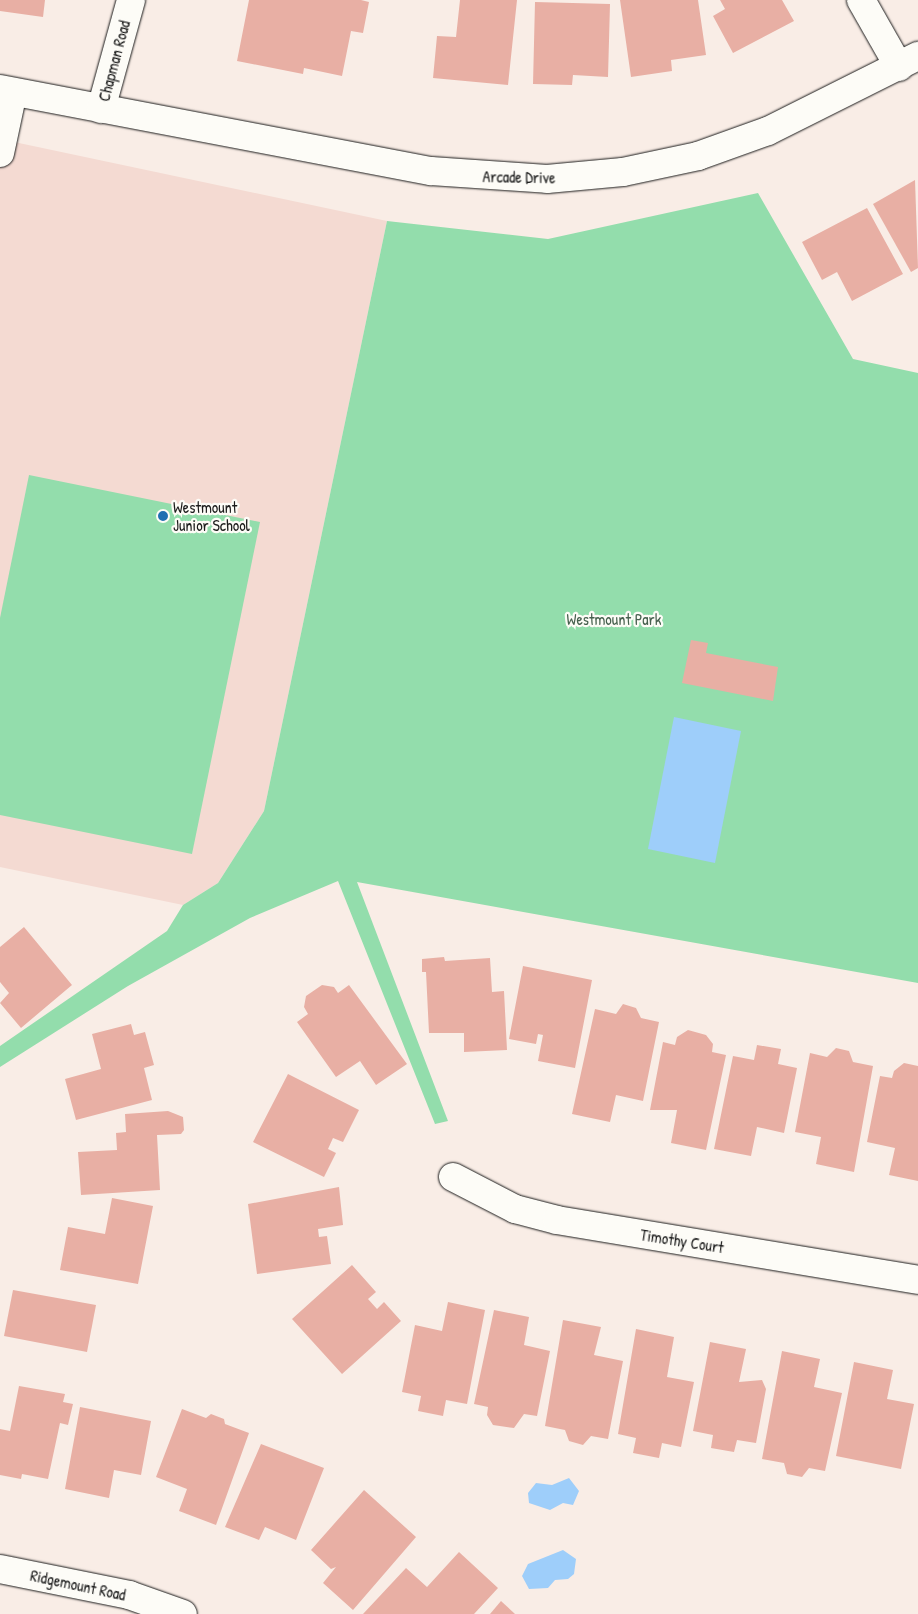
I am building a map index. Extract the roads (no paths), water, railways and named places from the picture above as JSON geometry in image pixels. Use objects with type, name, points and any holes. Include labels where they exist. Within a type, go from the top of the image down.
[{"type":"street","name":"Chapman Road","points":[[7,90],[101,109],[131,0]]},
{"type":"street","points":[[861,0],[908,62]]},
{"type":"street","name":"Arcade Drive","points":[[101,109],[431,171],[547,179],[623,172],[698,156],[768,131],[908,62]]},
{"type":"street","points":[[0,153],[7,90]]},
{"type":"street","name":"Timothy Court","points":[[453,1177],[515,1209],[557,1220],[918,1280]]},
{"type":"street","name":"Ridgemount Road","points":[[0,1570],[129,1595],[183,1614]]},
{"type":"water","points":[[674,717],[741,731],[715,863],[648,849]]},
{"type":"water","points":[[569,1478],[579,1491],[573,1505],[563,1503],[550,1510],[529,1503],[528,1493],[536,1483],[552,1485]]},
{"type":"water","points":[[563,1550],[576,1559],[574,1574],[568,1579],[555,1580],[548,1588],[529,1589],[522,1576],[528,1564]]},
{"type":"place","name":"Westmount Junior School","points":[[163,516]]},
{"type":"park label","name":"Westmount Park","points":[[614,619]]}]
